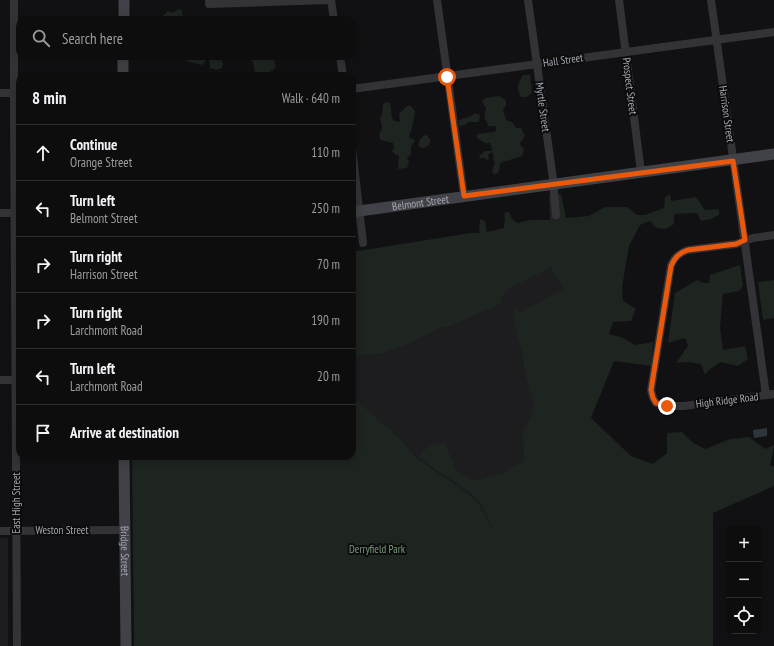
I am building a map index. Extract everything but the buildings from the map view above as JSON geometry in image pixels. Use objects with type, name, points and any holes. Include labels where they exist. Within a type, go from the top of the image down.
[{"type":"street","name":"East High Street","points":[[14,0],[16,72]]},
{"type":"street","points":[[124,0],[124,16]]},
{"type":"street","points":[[209,2],[330,0],[333,16]]},
{"type":"street","points":[[437,0],[464,196]]},
{"type":"street","name":"Myrtle Street","points":[[528,0],[556,215]]},
{"type":"street","name":"Prospect Street","points":[[619,0],[641,172]]},
{"type":"street","name":"Harrison Street","points":[[711,0],[733,161],[770,395]]},
{"type":"street","name":"Hall Street","points":[[356,88],[774,32]]},
{"type":"street","points":[[123,60],[123,72]]},
{"type":"street","points":[[341,60],[342,72]]},
{"type":"street","points":[[0,93],[16,93]]},
{"type":"street","name":"Belmont Street","points":[[356,211],[733,161],[774,154]]},
{"type":"street","points":[[356,211],[363,243]]},
{"type":"street","points":[[0,213],[16,213]]},
{"type":"street","points":[[745,240],[774,235]]},
{"type":"street","name":"High Ridge Road","points":[[745,240],[736,244],[688,250],[681,253],[674,259],[671,266],[651,390],[656,403],[667,406],[684,406],[770,395]]},
{"type":"street","points":[[0,380],[16,380]]},
{"type":"street","name":"East High Street","points":[[17,460],[17,646]]},
{"type":"street","name":"Bridge Street","points":[[124,460],[126,646]]},
{"type":"street","name":"Weston Street","points":[[0,531],[124,530]]},
{"type":"shaded area","points":[[618,215],[556,538],[494,536],[478,502],[417,458],[400,438],[356,400],[356,256]]},
{"type":"shaded area","points":[[767,428],[767,436],[754,438],[753,430]]},
{"type":"shaded area","points":[[0,538],[8,538],[8,646],[0,646]]},
{"type":"green space","points":[[178,9],[182,10],[183,16],[163,16],[168,11],[173,13]]},
{"type":"green space","points":[[205,60],[205,62],[202,65],[186,61]]},
{"type":"green space","points":[[209,60],[221,60],[223,63],[222,68],[216,70],[210,68]]},
{"type":"green space","points":[[251,60],[274,60],[276,67],[270,72],[255,72]]},
{"type":"green space","points":[[523,75],[530,75],[532,93],[527,97],[521,97],[518,91],[519,83]]},
{"type":"green space","points":[[499,96],[506,100],[506,105],[503,110],[506,120],[512,122],[516,128],[521,128],[525,136],[520,143],[521,147],[524,149],[522,156],[500,163],[499,171],[495,175],[492,172],[495,162],[493,160],[494,155],[492,152],[488,155],[489,159],[486,160],[485,158],[480,158],[479,156],[485,151],[492,151],[490,143],[485,143],[477,138],[477,134],[494,132],[496,130],[496,126],[488,126],[484,118],[486,108],[482,101],[486,98]]},
{"type":"green space","points":[[386,102],[390,103],[394,121],[400,122],[399,114],[410,105],[415,111],[409,136],[411,139],[415,140],[411,147],[411,154],[407,158],[409,162],[407,168],[398,169],[399,155],[396,155],[392,151],[394,148],[393,143],[381,140],[379,136],[382,128],[380,117],[382,115],[383,104]]},
{"type":"green space","points":[[475,113],[480,115],[479,122],[469,122],[465,125],[459,126],[459,120],[472,116]]},
{"type":"green space","points":[[427,135],[431,141],[428,146],[424,148],[419,147],[419,141],[423,136]]},
{"type":"green space","name":"Derryfield Park","points":[[561,194],[566,218],[589,216],[605,207],[627,207],[637,215],[645,215],[664,208],[665,197],[670,194],[671,201],[696,197],[705,210],[719,209],[719,215],[711,219],[701,221],[697,213],[674,214],[674,224],[666,229],[656,228],[650,221],[640,225],[629,246],[622,288],[623,301],[636,309],[631,321],[613,322],[609,334],[623,338],[635,345],[653,342],[651,366],[614,361],[591,418],[631,456],[653,464],[667,453],[667,433],[682,432],[692,442],[705,449],[730,439],[749,437],[765,449],[774,445],[770,466],[774,466],[774,486],[713,513],[713,646],[134,646],[132,460],[356,460],[356,400],[400,438],[417,458],[478,502],[493,532],[479,501],[458,483],[419,457],[430,446],[445,443],[456,470],[473,480],[479,480],[504,473],[524,461],[523,431],[532,416],[533,401],[525,373],[522,351],[515,327],[513,311],[517,307],[520,313],[563,289],[550,266],[548,269],[506,290],[500,300],[501,303],[489,309],[388,351],[376,354],[356,355],[356,251],[479,233],[480,219],[485,221],[487,232],[504,228],[505,212],[509,212],[512,219],[517,223],[529,220],[550,220],[549,195]]},
{"type":"green space","points":[[740,265],[743,286],[739,291],[723,294],[720,328],[723,350],[745,346],[748,359],[738,366],[721,362],[710,369],[705,375],[701,364],[688,362],[676,363],[688,346],[685,338],[668,343],[675,293],[697,280],[703,283],[709,283],[710,275]]},
{"type":"green space","points":[[774,280],[774,318],[763,320],[758,282]]},
{"type":"route","points":[[447,77],[464,196],[733,161],[745,240],[736,244],[688,250],[678,255],[674,259],[671,266],[651,390],[656,403],[667,406]]}]
